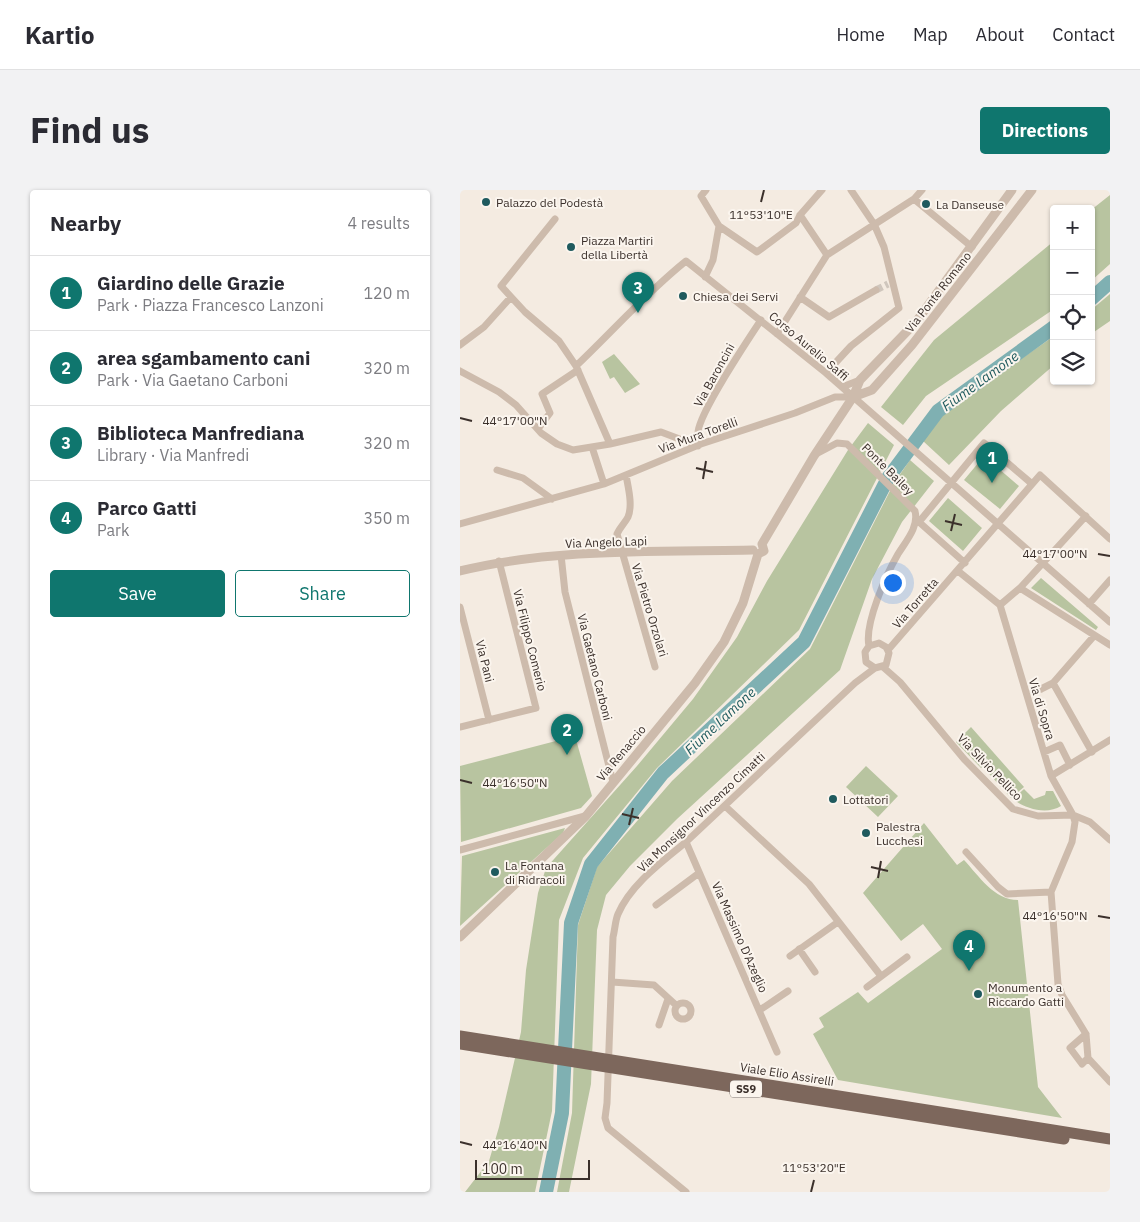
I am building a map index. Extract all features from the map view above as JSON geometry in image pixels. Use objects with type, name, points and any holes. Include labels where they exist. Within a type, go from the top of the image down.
[{"type":"main road","name":"Viale Elio Assirelli","points":[[460,1036],[1032,1130],[1110,1146]]},
{"type":"main road","name":"Viale Elio Assirelli","points":[[460,1044],[1032,1130],[1110,1139]]},
{"type":"street","points":[[706,190],[701,196],[719,226],[757,252],[796,223],[800,215],[822,190]]},
{"type":"street","points":[[826,373],[851,346],[899,308],[890,283],[884,247],[874,224],[851,190]]},
{"type":"street","points":[[777,334],[827,255],[914,199],[922,190]]},
{"type":"street","points":[[756,552],[755,544],[762,544],[814,456],[853,397],[860,380],[916,322],[1012,190]]},
{"type":"street","name":"Via Ponte Romano","points":[[853,397],[872,390],[912,345],[1032,190]]},
{"type":"street","points":[[914,199],[972,247]]},
{"type":"street","points":[[800,215],[827,255]]},
{"type":"street","points":[[555,219],[501,286],[559,342],[577,368],[610,444]]},
{"type":"street","points":[[705,277],[713,260],[719,226]]},
{"type":"street","name":"Corso Aurelio Saffi","points":[[577,368],[624,321],[646,295],[686,261],[826,373],[1110,622]]},
{"type":"street","points":[[800,297],[829,317],[876,290]]},
{"type":"street","points":[[460,345],[484,327],[511,297]]},
{"type":"street","name":"Via Baroncini","points":[[700,445],[698,432],[705,414],[735,358],[761,320]]},
{"type":"street","points":[[538,429],[550,413],[542,394],[577,368]]},
{"type":"street","points":[[460,371],[499,392],[516,405],[538,429],[557,444],[573,450],[610,444],[660,432],[700,445]]},
{"type":"street","points":[[860,380],[872,390]]},
{"type":"street","points":[[842,387],[860,380]]},
{"type":"street","name":"Via Mura Torelli","points":[[460,524],[604,484],[700,445],[795,413],[835,397],[853,397]]},
{"type":"street","name":"Ponte Bailey","points":[[814,456],[836,443],[847,444],[913,509],[916,517],[914,529]]},
{"type":"street","points":[[965,564],[919,522],[984,443],[1031,483],[1040,475],[1110,539]]},
{"type":"street","points":[[592,447],[604,484]]},
{"type":"street","points":[[497,470],[523,478],[552,499]]},
{"type":"street","name":"Via Pietro Orzolari","points":[[626,475],[630,509],[628,517],[617,534],[621,554],[656,666]]},
{"type":"street","name":"Via Torretta","points":[[888,650],[965,564],[1031,483]]},
{"type":"street","points":[[958,571],[1000,605],[1020,588],[1086,516]]},
{"type":"street","name":"Via Monsignor Vincenzo Cimatti","points":[[855,683],[866,662],[865,652],[869,646],[868,630],[871,618],[897,556],[914,529]]},
{"type":"street","name":"Via Angelo Lapi","points":[[460,570],[499,561],[561,555],[756,552]]},
{"type":"street","name":"Via Renaccio","points":[[460,937],[586,816],[695,683],[724,642],[743,603],[756,552]]},
{"type":"street","name":"Via Gaetano Carboni","points":[[561,555],[565,592],[612,782]]},
{"type":"street","name":"Via Filippo Comerio","points":[[460,727],[536,708],[499,561]]},
{"type":"street","points":[[1089,604],[1110,580]]},
{"type":"street","points":[[1020,588],[1094,636],[1110,644]]},
{"type":"street","name":"Via di Sopra","points":[[1000,605],[1030,695],[1051,776],[1073,815]]},
{"type":"street","name":"Via Pani","points":[[460,608],[488,720]]},
{"type":"street","points":[[1041,690],[1053,683],[1094,636]]},
{"type":"street","points":[[866,662],[882,665],[888,650],[879,643],[869,646]]},
{"type":"street","name":"Via Monsignor Vincenzo Cimatti","points":[[686,1192],[608,1128],[606,1123],[613,937],[618,915],[632,891],[855,683],[882,665]]},
{"type":"street","name":"Via Silvio Pellico","points":[[882,665],[900,682],[964,759],[1012,809],[1038,816],[1073,815],[1090,822],[1110,840]]},
{"type":"street","points":[[1053,683],[1092,752]]},
{"type":"street","points":[[1051,776],[1110,740]]},
{"type":"street","points":[[1044,752],[1060,745],[1070,765]]},
{"type":"street","points":[[725,806],[809,884],[881,976]]},
{"type":"street","points":[[1073,815],[1076,829],[1051,892],[1058,984],[1062,995],[1086,1034],[1088,1058],[1110,1082]]},
{"type":"street","points":[[460,850],[586,816]]},
{"type":"street","name":"Via Massimo D'Azeglio","points":[[686,842],[777,1052]]},
{"type":"street","points":[[966,852],[998,887],[1007,894],[1051,892]]},
{"type":"street","name":"Via Massimo D'Azeglio","points":[[656,905],[699,873]]},
{"type":"street","points":[[790,956],[838,922]]},
{"type":"street","points":[[799,949],[815,972]]},
{"type":"street","points":[[867,986],[907,957]]},
{"type":"street","points":[[612,982],[654,985],[676,1006]]},
{"type":"street","name":"Via Massimo D'Azeglio","points":[[760,1010],[788,991]]},
{"type":"street","points":[[659,1025],[668,999]]},
{"type":"street","points":[[1086,1034],[1070,1048],[1082,1064],[1088,1058]]},
{"type":"green space","points":[[1110,195],[1110,264],[1095,277],[1095,250],[1095,207]]},
{"type":"green space","points":[[1050,244],[1050,312],[926,396],[903,425],[881,407],[934,340]]},
{"type":"green space","points":[[1110,294],[1110,321],[1095,331],[1095,307]]},
{"type":"green space","points":[[1050,339],[1050,368],[1001,411],[949,465],[923,441],[946,411]]},
{"type":"green space","points":[[614,354],[640,384],[625,393],[614,377],[610,379],[602,362]]},
{"type":"green space","points":[[868,423],[894,445],[799,630],[657,768],[583,858],[559,920],[552,1111],[535,1192],[465,1192],[489,1161],[499,1127],[521,1032],[526,970],[538,893],[546,868],[637,766],[693,699],[737,637],[767,581],[848,450]]},
{"type":"green space","points":[[984,456],[1019,486],[1000,509],[964,480]]},
{"type":"green space","points":[[910,460],[934,481],[902,522],[872,579],[840,670],[677,819],[630,866],[606,895],[597,930],[591,1084],[569,1192],[557,1192],[572,1113],[578,925],[597,867],[672,781],[810,649],[894,483]]},
{"type":"green space","points":[[948,498],[982,528],[963,551],[929,521]]},
{"type":"green space","points":[[1041,578],[1098,627],[1096,630],[1031,588]]},
{"type":"green space","points":[[971,727],[1024,787],[1011,798],[983,767],[987,763],[981,768],[956,742]]},
{"type":"green space","points":[[575,736],[592,796],[581,808],[461,842],[460,766]]},
{"type":"green space","points":[[866,766],[898,796],[878,817],[846,787]]},
{"type":"green space","points":[[1024,789],[1034,799],[1045,795],[1046,791],[1053,791],[1061,806],[1049,810],[1036,810],[1024,806],[1013,799]]},
{"type":"green space","points":[[924,823],[957,865],[964,860],[994,892],[1009,899],[1018,900],[1038,1087],[1062,1118],[838,1080],[813,1034],[824,1027],[819,1018],[858,992],[868,1003],[942,949],[923,924],[901,941],[863,893]]},
{"type":"green space","points":[[565,828],[563,833],[460,926],[462,856]]},
{"type":"waterway","name":"Fiume Lamone","points":[[1095,295],[1110,282]]},
{"type":"waterway","name":"Fiume Lamone","points":[[546,1192],[562,1113],[571,923],[591,864],[663,773],[804,642],[888,478],[938,411],[1050,330]]},
{"type":"tunnel","points":[[876,290],[888,284]]},
{"type":"tunnel","points":[[1031,694],[1041,689]]},
{"type":"place","name":"Palazzo del Podestà","points":[[486,202]]},
{"type":"place","name":"La Danseuse","points":[[926,204]]},
{"type":"place","name":"Piazza Martiri della Libertà","points":[[571,247]]},
{"type":"place","name":"Chiesa dei Servi","points":[[683,296]]},
{"type":"place","name":"Biblioteca Manfrediana","points":[[638,313]]},
{"type":"place","name":"Giardino delle Grazie","points":[[992,483]]},
{"type":"place","name":"area sgambamento cani","points":[[567,755]]},
{"type":"place","name":"Lottatori","points":[[833,799]]},
{"type":"place","name":"Palestra Lucchesi","points":[[866,833]]},
{"type":"place","name":"La Fontana di Ridracoli","points":[[495,872]]},
{"type":"place","name":"Parco Gatti","points":[[969,971]]},
{"type":"place","name":"Monumento a Riccardo Gatti","points":[[978,994]]}]
